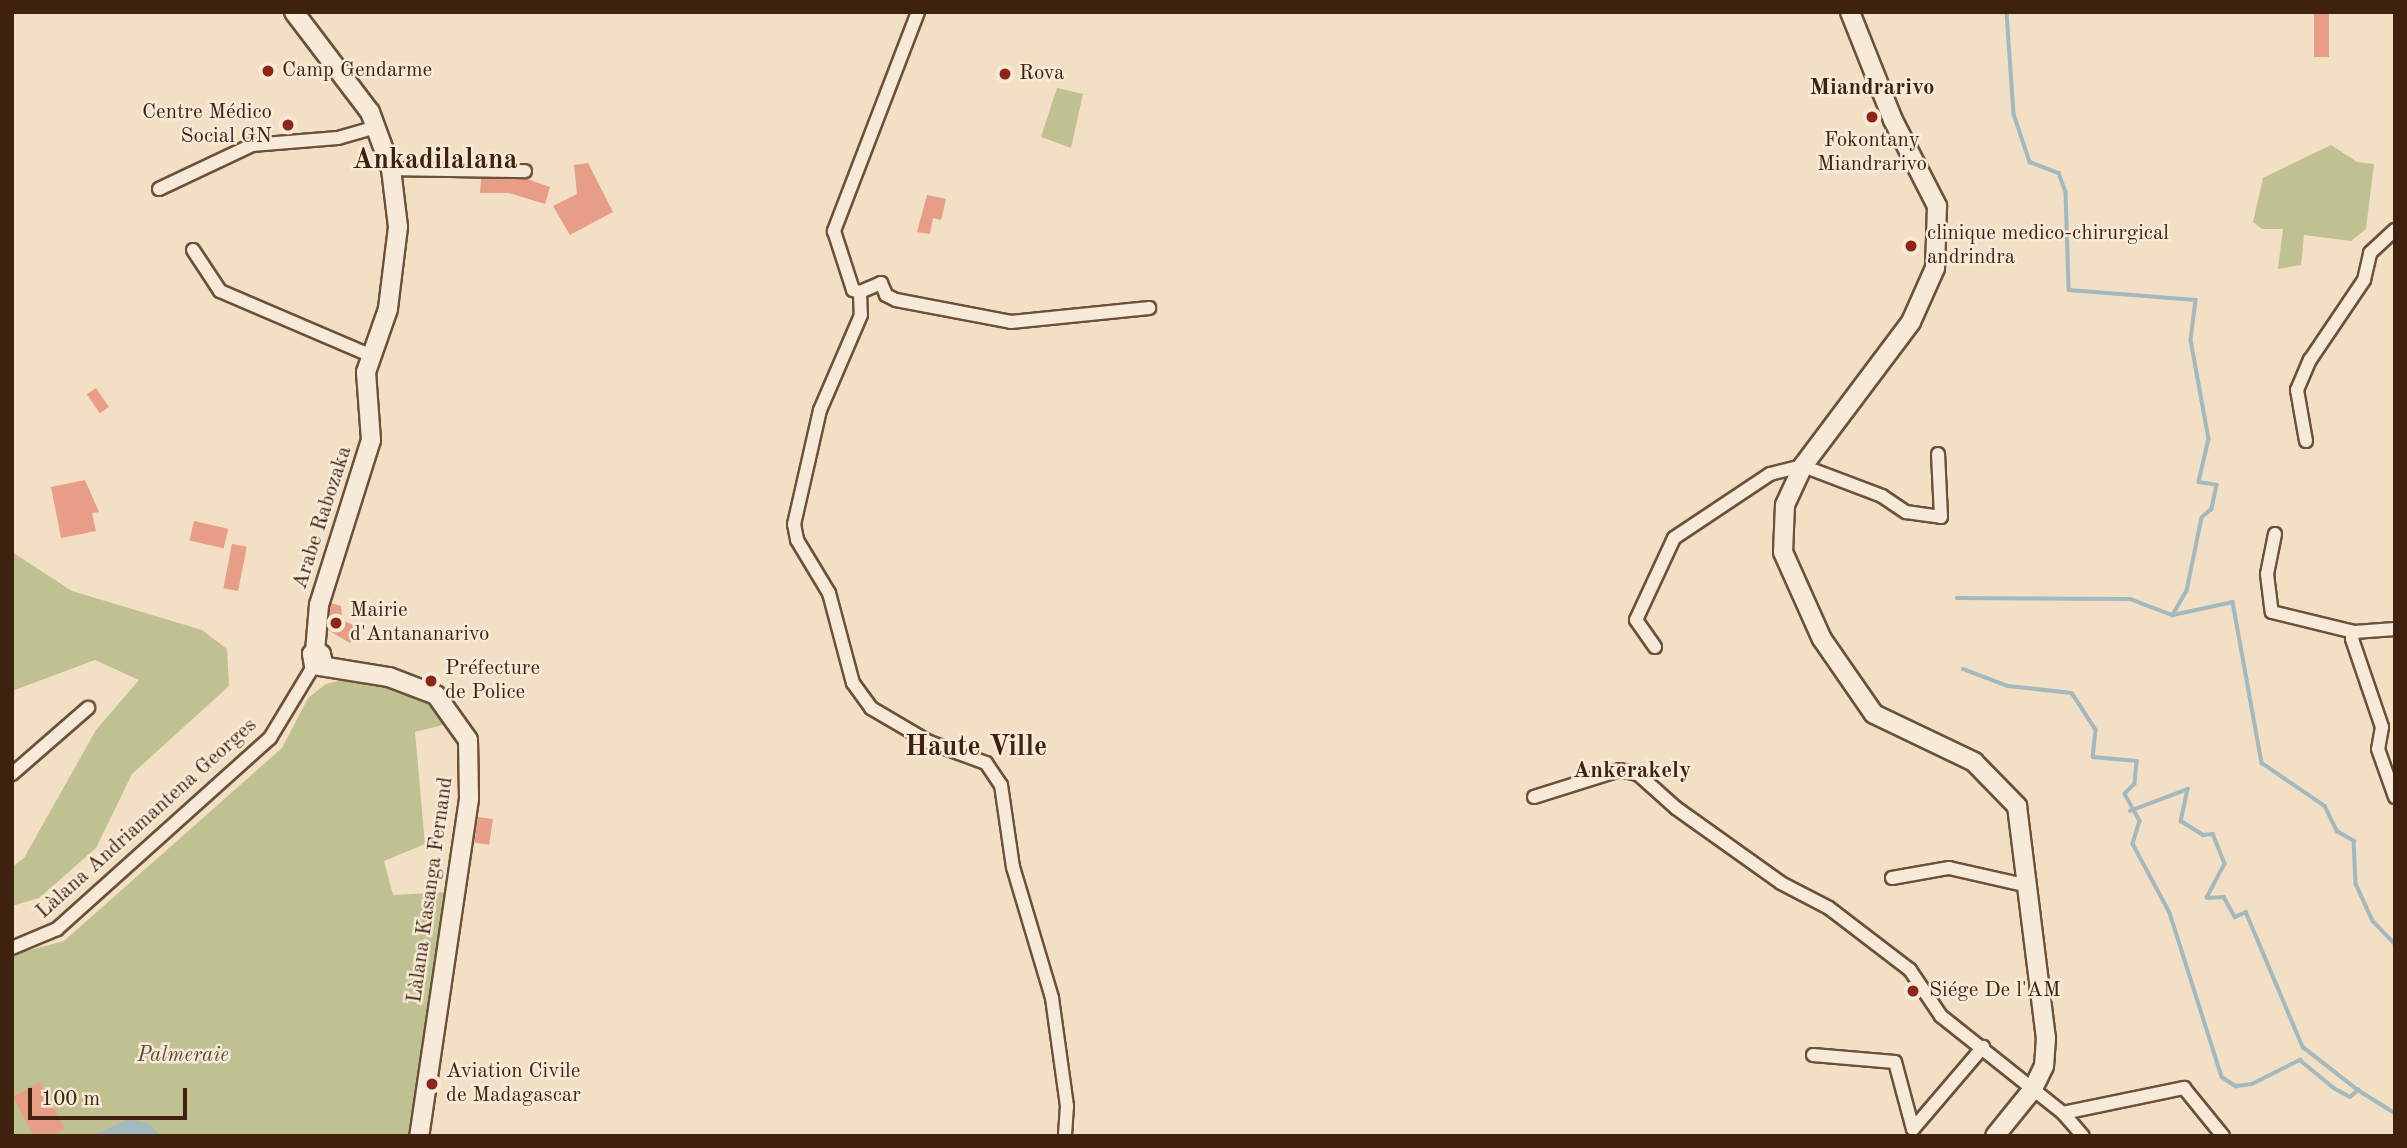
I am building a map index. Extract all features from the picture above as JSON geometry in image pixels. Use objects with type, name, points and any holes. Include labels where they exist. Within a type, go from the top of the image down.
[{"type":"street","name":"Arabe Rabozaka","points":[[294,12],[328,51],[376,127],[391,169],[395,258],[388,309],[369,355],[371,440],[319,605],[317,660]]},
{"type":"street","points":[[918,12],[834,231],[853,290],[860,292],[881,283],[886,295],[896,300],[1011,323],[1149,308]]},
{"type":"street","points":[[1850,12],[1893,120],[1930,185],[1937,206],[1935,268],[1911,323],[1804,466],[1785,505],[1783,552],[1822,639],[1874,714],[1974,762],[2009,793],[2022,821],[2046,1038],[2044,1066],[2033,1089],[1995,1136]]},
{"type":"street","points":[[159,190],[252,145],[338,138],[376,127]]},
{"type":"street","points":[[391,169],[525,171]]},
{"type":"street","points":[[2306,441],[2297,390],[2310,360],[2364,280],[2370,253],[2395,230]]},
{"type":"street","points":[[193,250],[220,291],[369,355]]},
{"type":"street","points":[[860,292],[856,332],[820,410],[794,524],[797,540],[829,593],[842,655],[871,708],[916,736],[986,763],[1001,785],[1013,867],[1052,998],[1066,1106],[1065,1136]]},
{"type":"street","points":[[1656,647],[1636,620],[1674,538],[1770,474],[1804,466],[1882,496],[1906,512],[1941,517],[1938,454]]},
{"type":"street","points":[[2275,534],[2267,574],[2272,612],[2354,632],[2395,629]]},
{"type":"street","points":[[2354,632],[2354,652],[2382,727],[2378,749],[2395,797]]},
{"type":"street","name":"Làlana Andriamantena Georges","points":[[12,948],[57,929],[270,738],[317,660]]},
{"type":"street","name":"Làlana Kasanga Fernand","points":[[317,660],[408,682],[436,695],[468,740],[470,799],[419,1136]]},
{"type":"street","points":[[12,774],[88,708]]},
{"type":"street","points":[[1534,797],[1620,770],[1637,774],[1781,883],[1855,926],[1910,970],[1941,1016],[2063,1113],[2082,1136]]},
{"type":"street","points":[[1892,878],[1949,868],[2028,886]]},
{"type":"street","points":[[1914,1132],[1983,1047]]},
{"type":"street","points":[[1813,1055],[1895,1062],[1914,1132]]},
{"type":"street","points":[[2063,1113],[2184,1088],[2223,1136]]},
{"type":"green space","points":[[1057,88],[1083,94],[1071,148],[1041,137]]},
{"type":"green space","points":[[2331,145],[2357,162],[2374,164],[2366,229],[2351,241],[2304,235],[2301,265],[2278,269],[2283,229],[2262,229],[2253,222],[2263,178]]},
{"type":"green space","points":[[12,552],[72,591],[202,630],[227,649],[229,686],[132,774],[96,848],[39,898],[12,906],[12,867],[24,858],[96,730],[139,680],[95,660],[12,691]]},
{"type":"green space","name":"Palmeraie","points":[[347,679],[410,687],[438,702],[454,722],[415,732],[425,844],[384,861],[393,895],[447,892],[418,1136],[12,1136],[12,955],[64,941],[282,748],[308,698],[326,684]]},
{"type":"water","points":[[129,1119],[149,1124],[161,1136],[91,1136]]},
{"type":"building","points":[[2314,12],[2329,12],[2329,57],[2314,57]]},
{"type":"building","points":[[588,163],[613,212],[570,235],[553,206],[577,194],[574,165]]},
{"type":"building","points":[[481,179],[527,179],[550,187],[545,204],[509,193],[480,193]]},
{"type":"building","points":[[927,195],[946,199],[941,220],[933,218],[930,234],[917,232]]},
{"type":"building","points":[[96,388],[109,407],[100,413],[87,394]]},
{"type":"building","points":[[85,480],[99,512],[92,513],[96,531],[61,538],[51,487]]},
{"type":"building","points":[[194,521],[228,529],[224,548],[190,540]]},
{"type":"building","points":[[232,544],[247,547],[238,591],[223,588]]},
{"type":"building","name":"Mairie d'Antananarivo","points":[[331,603],[341,606],[342,620],[360,628],[350,643],[328,630]]},
{"type":"building","points":[[478,817],[493,819],[489,845],[474,843]]},
{"type":"building","points":[[39,1082],[65,1129],[52,1136],[34,1136],[13,1097]]},
{"type":"waterway","points":[[2007,12],[2014,114],[2030,162],[2059,173],[2066,192],[2069,290],[2196,300],[2191,340],[2209,439],[2199,482],[2217,485],[2212,509],[2202,518],[2187,591],[2173,615],[2233,602],[2262,763],[2325,806],[2337,831],[2354,841],[2356,884],[2373,921],[2395,944]]},
{"type":"waterway","points":[[1957,598],[2130,599],[2172,615]]},
{"type":"waterway","points":[[1963,669],[2008,686],[2072,693],[2096,730],[2093,757],[2137,761],[2135,784],[2125,794],[2140,821],[2133,844],[2170,913],[2222,1077],[2236,1086],[2252,1084],[2300,1060],[2334,1088],[2350,1097],[2358,1090],[2395,1113]]},
{"type":"waterway","points":[[2130,811],[2188,789],[2181,821],[2203,835],[2213,834],[2225,864],[2207,898],[2224,897],[2235,917],[2246,912],[2303,1047],[2358,1090]]},
{"type":"place","name":"Camp Gendarme","points":[[268,71]]},
{"type":"place","name":"Rova","points":[[1005,74]]},
{"type":"place","name":"Fokontany Miandrarivo","points":[[1872,117]]},
{"type":"place","name":"Centre Médico Social GN","points":[[288,125]]},
{"type":"place","name":"clinique medico-chirurgical andrindra","points":[[1911,246]]},
{"type":"place","name":"Mairie d'Antananarivo","points":[[336,623]]},
{"type":"place","name":"Préfecture de Police","points":[[431,681]]},
{"type":"place","name":"Siége De l'AM","points":[[1913,991]]},
{"type":"place","name":"Aviation Civile de Madagascar","points":[[432,1084]]},
{"type":"district","name":"Miandrarivo","points":[[1872,88]]},
{"type":"district","name":"Ankadilalana","points":[[435,161]]},
{"type":"district","name":"Haute Ville","points":[[976,748]]},
{"type":"district","name":"Ankerakely","points":[[1632,771]]}]
